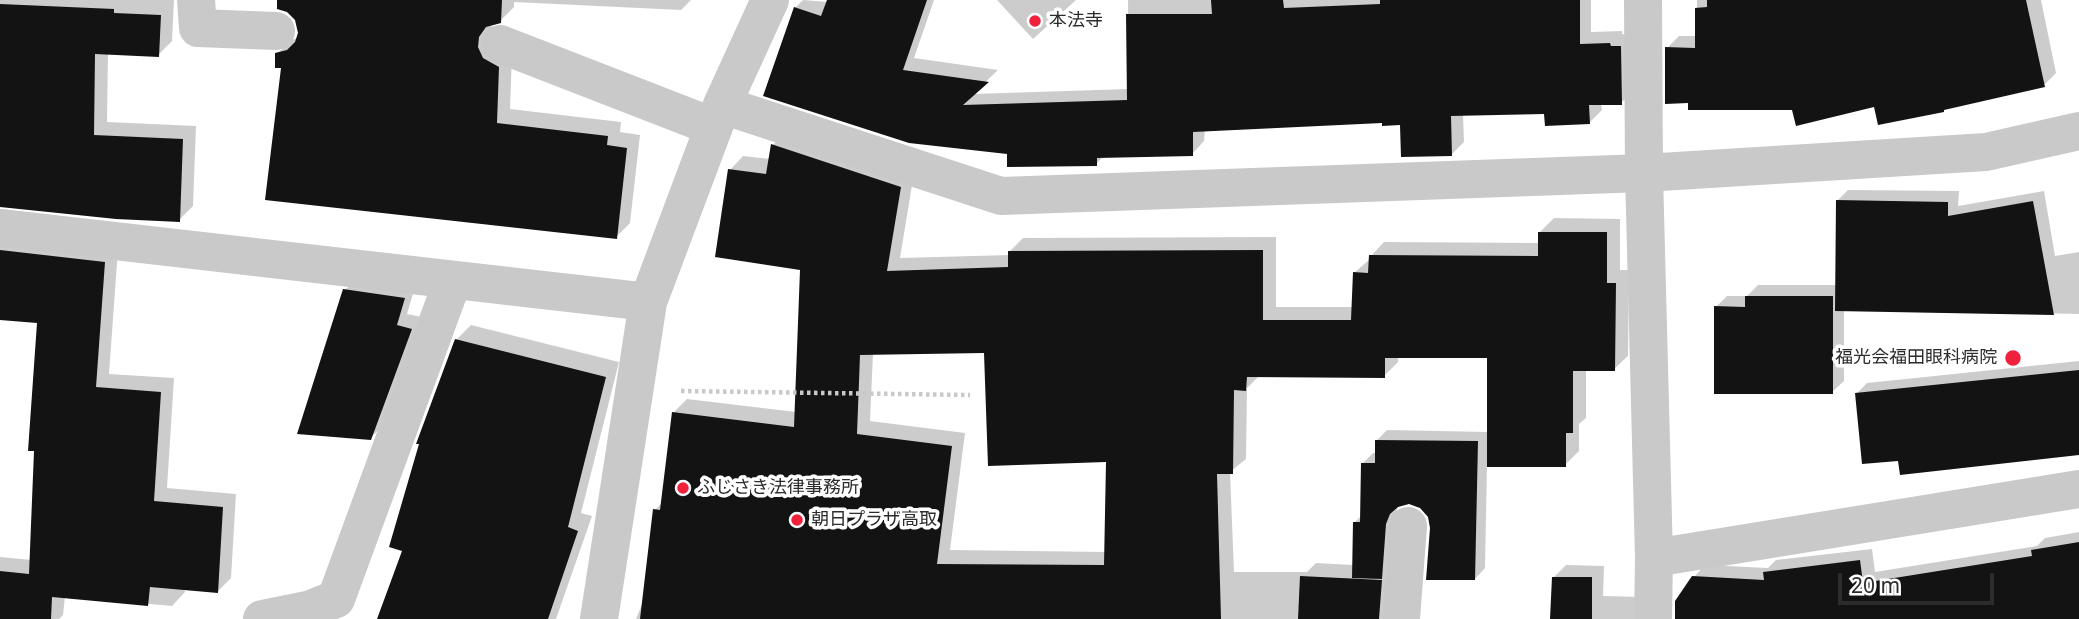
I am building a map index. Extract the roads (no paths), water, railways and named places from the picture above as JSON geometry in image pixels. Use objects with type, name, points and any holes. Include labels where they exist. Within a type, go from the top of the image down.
[{"type":"street","points":[[196,0],[198,27],[276,31]]},
{"type":"street","points":[[598,619],[648,302],[718,116],[770,0]]},
{"type":"street","points":[[1643,0],[1653,619]]},
{"type":"street","points":[[500,44],[718,116],[1001,196],[1644,173],[1986,152],[2079,131]]},
{"type":"street","points":[[0,228],[648,302]]},
{"type":"street","points":[[262,619],[311,609],[336,598],[453,280]]},
{"type":"street","points":[[1654,558],[2079,489]]},
{"type":"street","points":[[1401,619],[1408,526]]},
{"type":"place","name":"本法寺","points":[[1035,21]]},
{"type":"place","name":"福光会福田眼科病院","points":[[2013,358]]},
{"type":"place","name":"ふじさき法律事務所","points":[[683,488]]},
{"type":"place","name":"朝日プラザ高取","points":[[797,520]]}]
